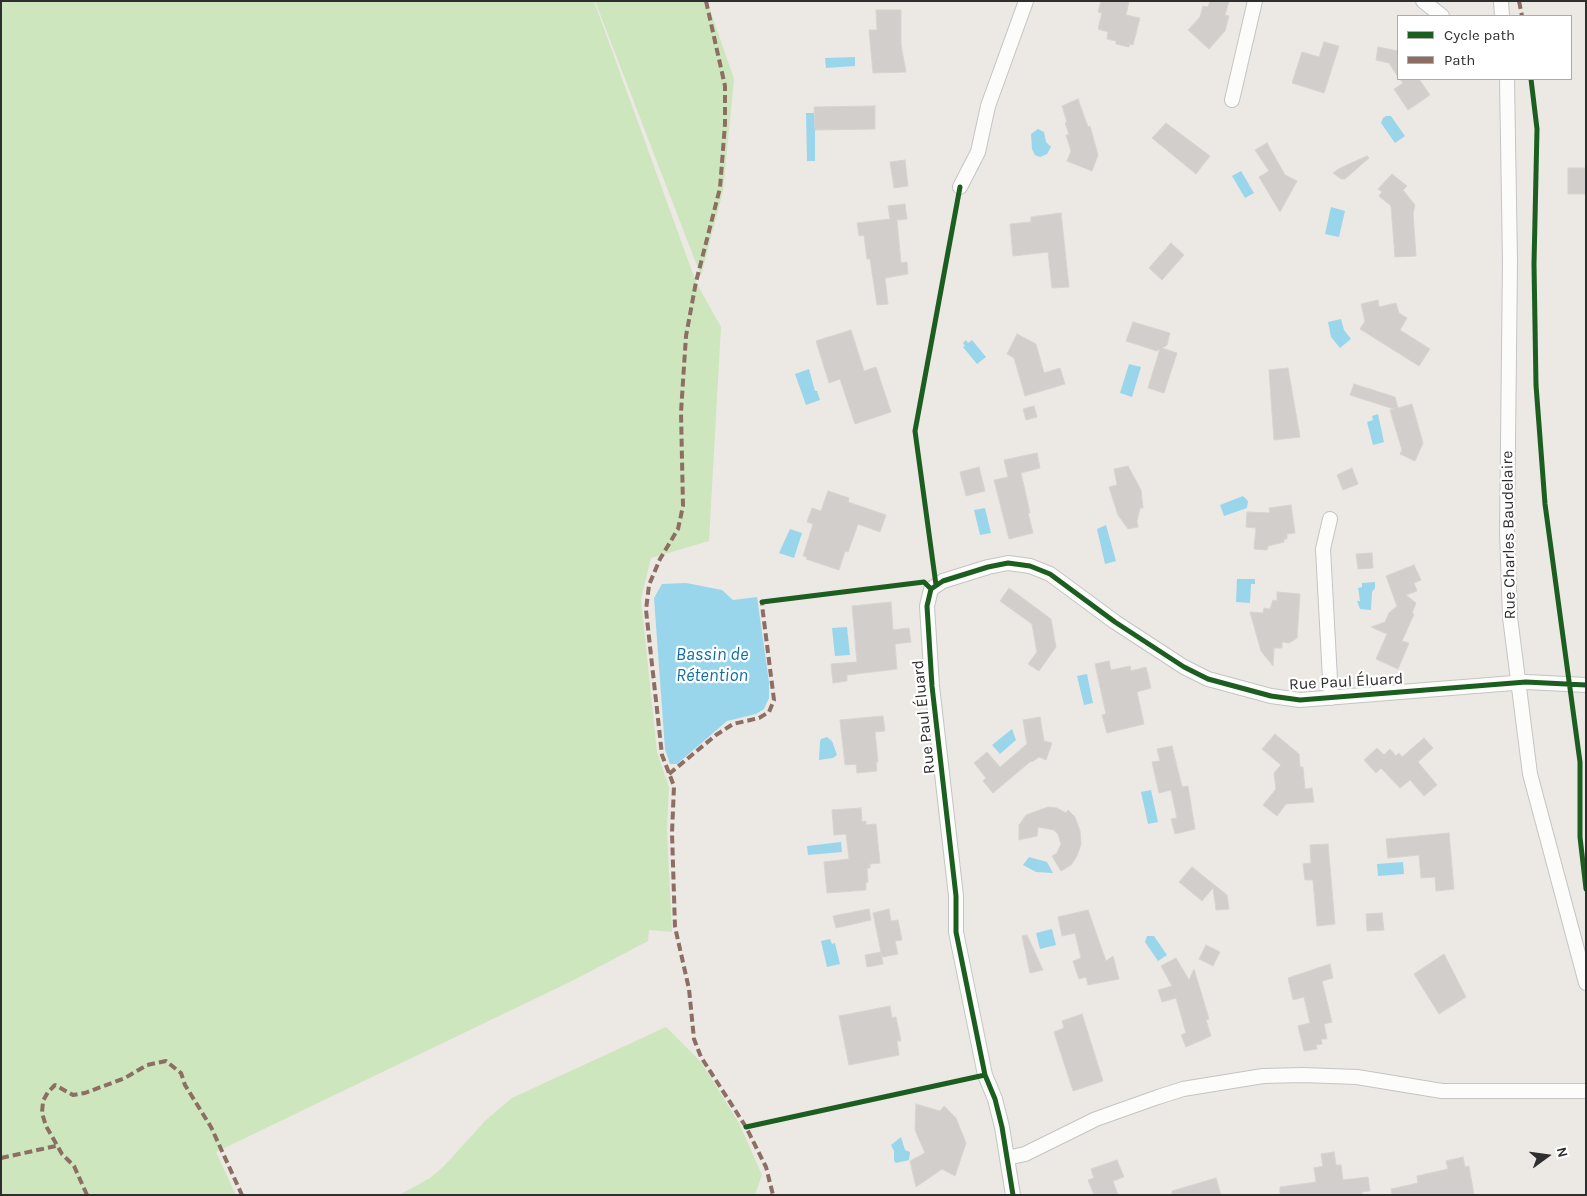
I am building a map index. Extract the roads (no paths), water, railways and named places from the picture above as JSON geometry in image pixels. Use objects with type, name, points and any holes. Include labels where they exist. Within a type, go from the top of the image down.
[{"type":"street","points":[[960,187],[978,152],[988,106],[1026,1]]},
{"type":"street","points":[[1232,100],[1255,1]]},
{"type":"street","points":[[1423,1],[1441,15]]},
{"type":"street","points":[[1501,1],[1502,15]]},
{"type":"street","name":"Rue Charles Baudelaire","points":[[1507,80],[1510,262],[1507,532],[1510,617],[1530,774],[1586,983]]},
{"type":"street","points":[[1330,519],[1323,549],[1331,698]]},
{"type":"street","name":"Rue Paul Éluard","points":[[1013,1195],[995,1099],[985,1075],[956,932],[956,896],[932,686],[927,606],[929,592],[939,583],[988,567],[1008,563],[1030,566],[1050,574],[1161,653],[1208,679],[1271,696],[1300,700],[1517,683],[1586,684]]},
{"type":"street","points":[[1007,1158],[1026,1154],[1096,1119],[1158,1097],[1183,1089],[1263,1076],[1303,1075],[1357,1078],[1442,1091],[1586,1091]]},
{"type":"water","points":[[855,57],[855,66],[826,68],[825,58]]},
{"type":"water","points":[[806,113],[815,113],[815,161],[807,161]]},
{"type":"water","points":[[1386,116],[1391,116],[1405,136],[1395,143],[1381,123]]},
{"type":"water","points":[[1038,129],[1044,132],[1046,142],[1051,147],[1047,154],[1040,157],[1035,155],[1032,149],[1031,134]]},
{"type":"water","points":[[1241,171],[1254,193],[1245,198],[1232,176]]},
{"type":"water","points":[[1331,207],[1345,211],[1339,237],[1325,234]]},
{"type":"water","points":[[1341,319],[1344,330],[1351,339],[1340,348],[1331,337],[1328,322]]},
{"type":"water","points":[[966,340],[968,343],[972,340],[986,357],[977,364],[963,347],[965,346],[963,343]]},
{"type":"water","points":[[1129,364],[1141,367],[1132,397],[1120,393]]},
{"type":"water","points":[[809,369],[815,391],[817,391],[820,400],[806,405],[795,374]]},
{"type":"water","points":[[1378,414],[1384,442],[1373,445],[1367,422],[1373,420],[1372,416]]},
{"type":"water","points":[[1243,496],[1248,501],[1247,508],[1224,516],[1220,505]]},
{"type":"water","points":[[985,508],[991,533],[980,535],[974,510]]},
{"type":"water","points":[[1106,525],[1116,561],[1105,564],[1097,529]]},
{"type":"water","points":[[790,529],[802,533],[794,558],[779,553]]},
{"type":"water","points":[[1237,579],[1255,579],[1255,584],[1251,584],[1250,603],[1236,602]]},
{"type":"water","points":[[1375,582],[1375,588],[1372,592],[1371,610],[1360,609],[1357,601],[1360,601],[1358,588],[1362,587],[1362,583]]},
{"type":"water","name":"Bassin de Rétention","points":[[686,583],[722,590],[733,600],[757,597],[769,682],[769,698],[764,709],[756,714],[727,721],[677,764],[670,764],[665,749],[654,598],[662,584]]},
{"type":"water","points":[[847,627],[850,655],[835,656],[832,628]]},
{"type":"water","points":[[1087,674],[1093,703],[1084,705],[1077,676]]},
{"type":"water","points":[[1012,729],[1016,740],[1000,754],[992,745]]},
{"type":"water","points":[[827,737],[832,741],[837,755],[833,758],[819,760],[821,739]]},
{"type":"water","points":[[1151,790],[1158,822],[1148,824],[1141,792]]},
{"type":"water","points":[[841,842],[842,852],[808,855],[807,846]]},
{"type":"water","points":[[1029,857],[1047,862],[1053,873],[1036,872],[1023,865]]},
{"type":"water","points":[[1403,862],[1404,874],[1378,876],[1377,864]]},
{"type":"water","points":[[1052,929],[1056,945],[1040,949],[1036,933]]},
{"type":"water","points":[[1147,936],[1154,936],[1167,955],[1158,961],[1145,942]]},
{"type":"water","points":[[830,939],[832,944],[835,943],[840,964],[827,967],[821,941]]},
{"type":"water","points":[[901,1137],[905,1150],[910,1152],[909,1160],[896,1163],[891,1145]]}]
